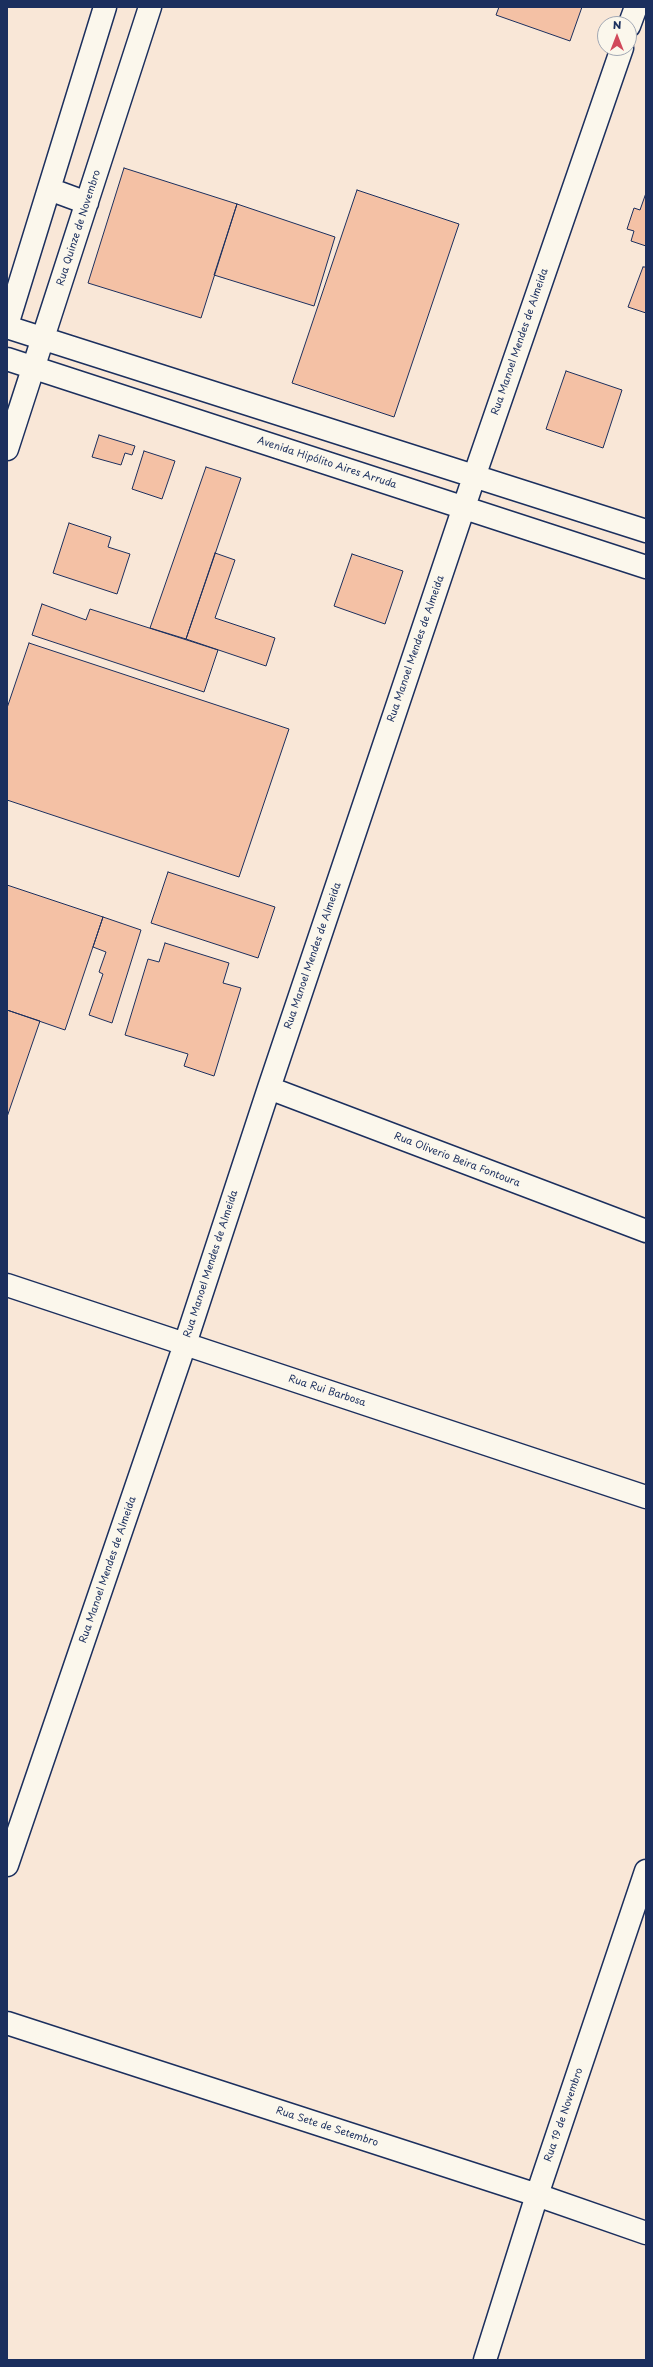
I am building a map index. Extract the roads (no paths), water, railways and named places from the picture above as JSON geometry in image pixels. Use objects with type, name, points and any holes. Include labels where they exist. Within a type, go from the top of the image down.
[{"type":"street","points":[[105,7],[7,326],[646,531]]},
{"type":"street","name":"Rua Quinze de Novembro","points":[[7,450],[150,7]]},
{"type":"street","name":"Rua Manoel Mendes de Almeida","points":[[7,1865],[185,1344],[269,1088],[474,477],[619,56]]},
{"type":"street","points":[[49,189],[87,204]]},
{"type":"street","name":"Avenida Hipólito Aires Arruda","points":[[7,359],[646,567]]},
{"type":"street","points":[[270,444],[281,415]]},
{"type":"street","name":"Rua Oliverio Beira Fontoura","points":[[269,1088],[646,1231]]},
{"type":"street","name":"Rua Rui Barbosa","points":[[7,1286],[646,1497]]},
{"type":"street","name":"Rua 19 de Novembro","points":[[485,2360],[537,2195],[646,1871]]},
{"type":"street","name":"Rua Sete de Setembro","points":[[7,2023],[537,2195],[646,2233]]}]
